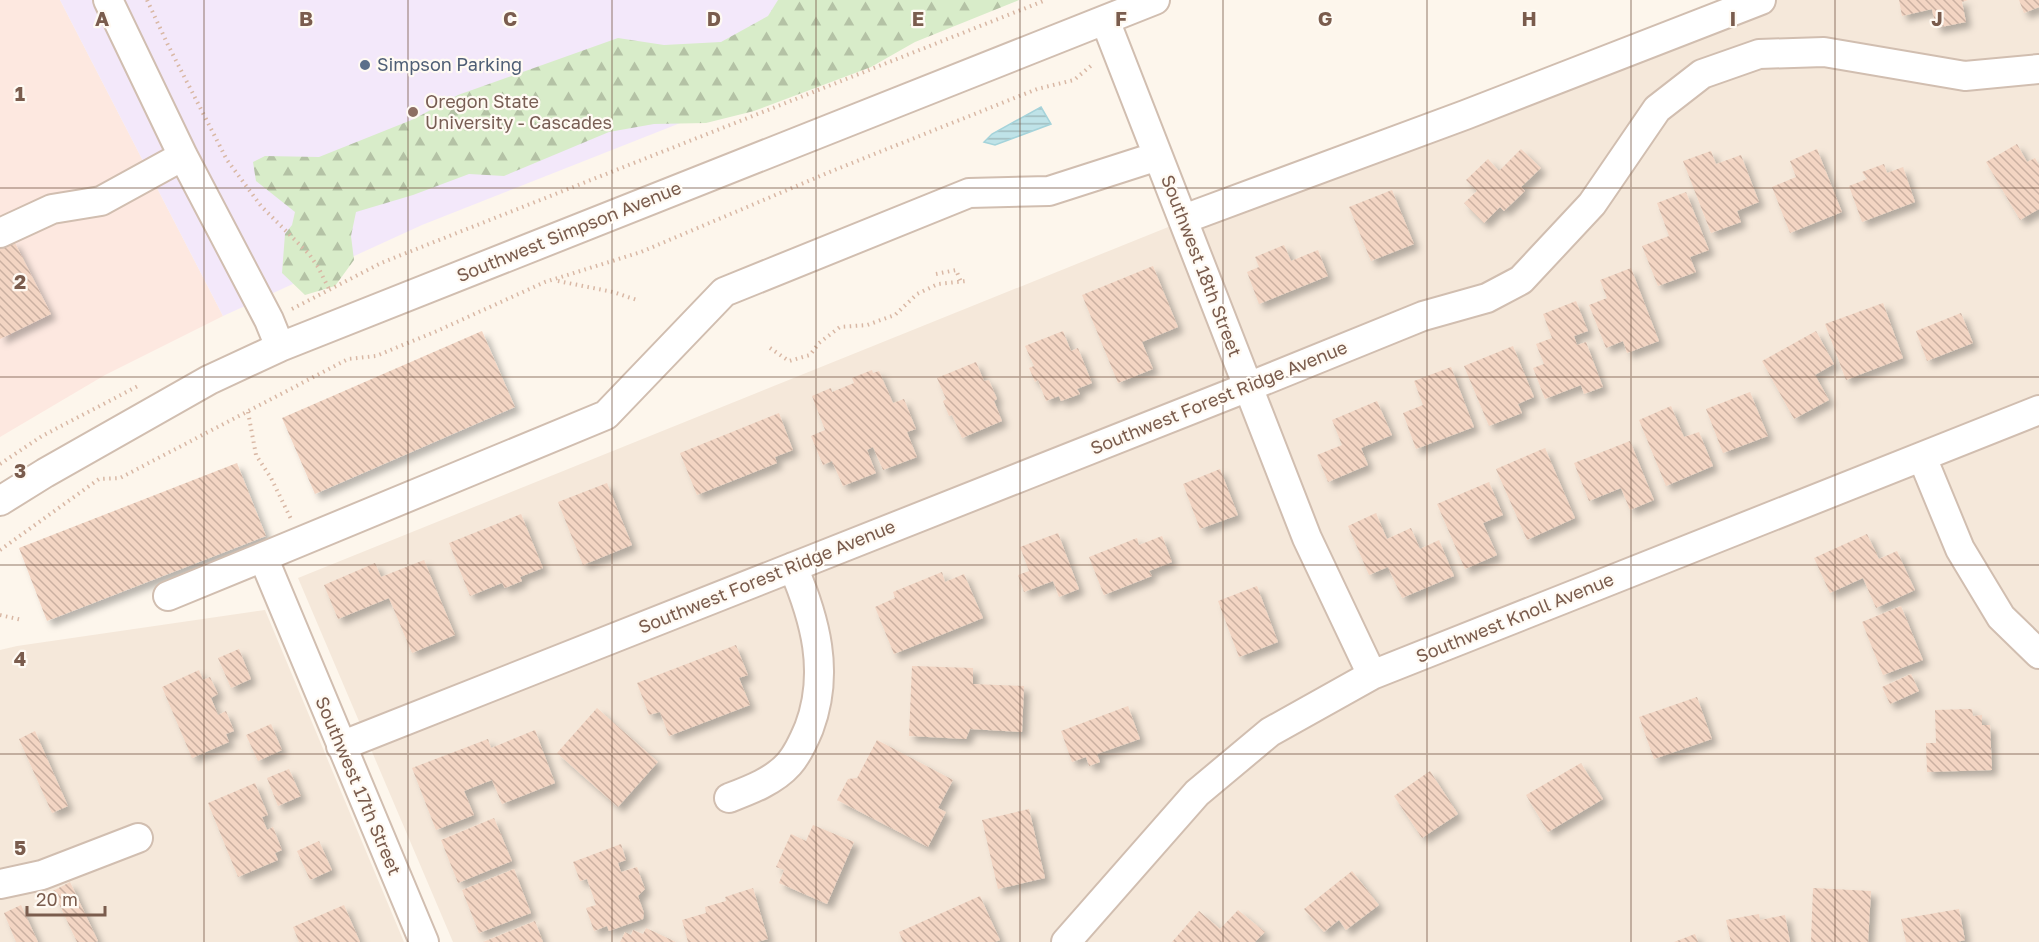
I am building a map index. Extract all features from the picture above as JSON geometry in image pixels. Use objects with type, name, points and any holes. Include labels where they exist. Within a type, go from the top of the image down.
[{"type":"street","points":[[108,0],[183,156],[269,320],[280,347]]},
{"type":"street","name":"Southwest Simpson Avenue","points":[[0,501],[209,380],[280,347],[1155,0]]},
{"type":"street","points":[[1184,219],[1465,115],[1761,0]]},
{"type":"street","name":"Southwest 18th Street","points":[[1105,20],[1307,538],[1372,675]]},
{"type":"street","name":"Southwest Forest Ridge Avenue","points":[[341,746],[1423,316],[1487,298],[1521,280],[1592,204],[1657,109],[1702,75],[1759,54],[1824,52],[1965,76],[2039,69]]},
{"type":"street","points":[[0,233],[52,209],[100,201],[183,156]]},
{"type":"street","points":[[168,596],[606,415],[724,292],[969,193],[1049,190],[1158,156]]},
{"type":"street","name":"Southwest Knoll Avenue","points":[[1066,942],[1197,794],[1270,732],[1372,675],[2039,410]]},
{"type":"street","points":[[1922,457],[1960,549],[2001,617],[2039,654]]},
{"type":"street","name":"Southwest 17th Street","points":[[262,557],[424,942]]},
{"type":"street","points":[[729,798],[762,784],[788,765],[805,736],[814,712],[819,682],[818,646],[808,605],[793,567]]},
{"type":"street","points":[[0,884],[42,876],[138,838]]},
{"type":"path","points":[[147,0],[227,160],[261,206],[309,255],[330,291]]},
{"type":"path","points":[[269,320],[330,291],[381,263],[1046,0]]},
{"type":"path","points":[[0,550],[99,479],[120,477],[348,359],[376,356],[545,282],[641,252],[831,171],[1016,97],[1074,80],[1093,64]]},
{"type":"path","points":[[770,348],[789,361],[810,355],[819,343],[840,327],[867,325],[895,315],[917,294],[938,284],[963,281],[956,270],[936,274]]},
{"type":"path","points":[[558,281],[613,292],[637,300]]},
{"type":"path","points":[[0,464],[42,436],[145,382]]},
{"type":"path","points":[[248,412],[256,455],[271,478],[289,514],[297,543]]},
{"type":"path","points":[[0,615],[22,620]]},
{"type":"shaded area","points":[[0,0],[60,0],[223,316],[105,375],[0,437]]},
{"type":"shaded area","name":"Oregon State University - Cascades","points":[[60,0],[992,0],[422,225],[223,316]]},
{"type":"shaded area","points":[[1731,0],[2039,0],[2039,942],[453,942],[298,578]]},
{"type":"shaded area","points":[[265,610],[404,942],[0,942],[0,650]]},
{"type":"green space","points":[[778,0],[1019,0],[915,42],[871,67],[754,111],[706,123],[654,124],[609,132],[504,176],[469,174],[413,195],[356,212],[351,236],[354,260],[335,286],[305,295],[282,273],[285,234],[292,225],[295,212],[256,181],[253,162],[265,156],[319,157],[414,119],[458,95],[618,38],[664,45],[721,42],[768,16]]},
{"type":"water","points":[[1041,107],[1051,124],[995,145],[984,142],[992,134]]},
{"type":"building","points":[[1899,0],[1968,0],[1962,2],[1966,22],[1936,28],[1932,9],[1902,16]]},
{"type":"building","points":[[2019,0],[2039,0],[2039,7],[2024,13]]},
{"type":"building","points":[[2017,144],[2027,162],[2035,158],[2039,165],[2039,209],[2020,220],[1986,162]]},
{"type":"building","points":[[1521,149],[1541,168],[1521,187],[1525,191],[1504,211],[1500,207],[1484,223],[1464,203],[1477,191],[1466,180],[1488,159],[1499,171]]},
{"type":"building","points":[[1817,149],[1842,212],[1790,233],[1772,187],[1796,177],[1790,161]]},
{"type":"building","points":[[1711,151],[1716,164],[1741,155],[1759,202],[1737,211],[1741,222],[1711,233],[1683,161]]},
{"type":"building","points":[[1884,164],[1887,173],[1903,167],[1915,202],[1862,222],[1849,186],[1867,179],[1862,172]]},
{"type":"building","points":[[1392,190],[1414,244],[1371,261],[1349,207]]},
{"type":"building","points":[[1686,192],[1709,250],[1690,257],[1696,272],[1658,286],[1642,246],[1669,236],[1657,203]]},
{"type":"building","points":[[14,241],[51,314],[0,339],[0,248]]},
{"type":"building","points":[[1284,245],[1291,261],[1318,250],[1328,276],[1259,304],[1247,272],[1259,267],[1255,257]]},
{"type":"building","points":[[1153,266],[1178,327],[1142,342],[1153,369],[1118,383],[1082,295]]},
{"type":"building","points":[[1631,268],[1659,341],[1627,353],[1623,341],[1606,348],[1589,305],[1607,298],[1600,280]]},
{"type":"building","points":[[1576,301],[1588,331],[1574,336],[1577,345],[1586,342],[1603,387],[1584,394],[1581,385],[1545,399],[1533,368],[1544,364],[1536,344],[1552,338],[1543,314]]},
{"type":"building","points":[[1883,303],[1903,358],[1846,380],[1825,324]]},
{"type":"building","points":[[1961,313],[1973,343],[1927,361],[1916,331]]},
{"type":"building","points":[[482,331],[515,407],[315,494],[282,418]]},
{"type":"building","points":[[1063,331],[1071,351],[1078,348],[1092,383],[1077,389],[1080,394],[1061,401],[1059,396],[1046,401],[1038,380],[1035,382],[1029,368],[1034,366],[1025,346]]},
{"type":"building","points":[[1816,331],[1834,364],[1815,375],[1829,400],[1794,419],[1762,361]]},
{"type":"building","points":[[1513,346],[1534,397],[1518,404],[1522,413],[1489,426],[1464,366]]},
{"type":"building","points":[[976,362],[984,381],[989,380],[997,399],[994,401],[1002,421],[962,438],[952,415],[949,416],[943,401],[946,399],[937,378]]},
{"type":"building","points":[[1451,367],[1474,427],[1416,449],[1403,413],[1423,405],[1414,381]]},
{"type":"building","points":[[872,370],[873,373],[879,371],[893,403],[904,399],[916,429],[907,432],[917,457],[883,470],[873,447],[867,450],[876,473],[843,486],[832,461],[823,465],[811,436],[825,430],[812,396],[831,388],[832,392],[854,383],[852,378]]},
{"type":"building","points":[[1750,392],[1768,436],[1723,453],[1706,409]]},
{"type":"building","points":[[1377,401],[1392,435],[1361,448],[1368,465],[1328,482],[1317,455],[1342,445],[1332,420]]},
{"type":"building","points":[[1671,406],[1684,437],[1699,432],[1713,466],[1666,486],[1639,420]]},
{"type":"building","points":[[779,413],[793,450],[775,457],[777,463],[697,495],[680,453]]},
{"type":"building","points":[[1630,441],[1654,500],[1630,510],[1621,488],[1589,501],[1574,463]]},
{"type":"building","points":[[1545,448],[1575,518],[1527,540],[1496,469]]},
{"type":"building","points":[[237,463],[266,536],[47,621],[19,548]]},
{"type":"building","points":[[1220,469],[1238,515],[1200,529],[1183,484]]},
{"type":"building","points":[[1489,482],[1503,515],[1483,523],[1497,555],[1465,569],[1437,504]]},
{"type":"building","points":[[607,483],[632,545],[583,565],[558,502]]},
{"type":"building","points":[[1376,513],[1387,539],[1411,528],[1420,549],[1439,540],[1454,576],[1402,598],[1388,567],[1369,575],[1348,526]]},
{"type":"building","points":[[521,514],[543,568],[520,577],[522,581],[505,588],[502,583],[470,596],[449,543]]},
{"type":"building","points":[[1058,533],[1079,589],[1059,597],[1053,581],[1024,592],[1018,575],[1029,571],[1020,547]]},
{"type":"building","points":[[1867,534],[1879,559],[1897,551],[1915,590],[1876,608],[1863,578],[1830,593],[1814,558]]},
{"type":"building","points":[[1162,536],[1172,562],[1149,571],[1152,576],[1104,595],[1089,557],[1137,538],[1139,545]]},
{"type":"building","points":[[424,560],[455,635],[412,653],[389,598],[338,619],[324,585],[375,563],[381,577]]},
{"type":"building","points":[[942,572],[945,582],[964,574],[983,618],[894,654],[875,607],[895,598],[893,592]]},
{"type":"building","points":[[1257,586],[1278,642],[1239,657],[1218,601]]},
{"type":"building","points":[[1901,606],[1923,660],[1883,675],[1862,622]]},
{"type":"building","points":[[736,645],[748,675],[739,678],[750,705],[669,736],[660,712],[649,715],[637,683]]},
{"type":"building","points":[[239,649],[251,679],[231,688],[218,658]]},
{"type":"building","points":[[912,666],[973,668],[973,684],[1024,686],[1022,732],[970,729],[966,739],[909,736]]},
{"type":"building","points":[[199,670],[203,680],[210,677],[218,694],[211,698],[218,715],[226,711],[234,731],[226,734],[229,742],[192,758],[162,687]]},
{"type":"building","points":[[1911,674],[1919,691],[1890,704],[1882,687]]},
{"type":"building","points":[[1697,697],[1712,739],[1654,759],[1639,717]]},
{"type":"building","points":[[1128,706],[1140,739],[1097,754],[1100,762],[1089,766],[1086,757],[1072,762],[1061,731]]},
{"type":"building","points":[[597,708],[658,762],[618,807],[557,753]]},
{"type":"building","points":[[1972,709],[1973,716],[1982,715],[1982,725],[1990,725],[1992,770],[1927,772],[1926,743],[1936,743],[1935,710]]},
{"type":"building","points":[[271,724],[282,750],[258,761],[246,735]]},
{"type":"building","points":[[535,730],[555,783],[502,804],[492,780],[464,791],[474,815],[436,830],[412,768],[488,739],[491,748]]},
{"type":"building","points":[[35,731],[68,806],[52,813],[19,739]]},
{"type":"building","points":[[877,740],[953,780],[938,808],[946,812],[928,847],[837,800],[848,779],[857,778]]},
{"type":"building","points":[[1581,763],[1603,799],[1548,832],[1526,795]]},
{"type":"building","points":[[289,769],[301,796],[278,806],[267,778]]},
{"type":"building","points":[[1430,771],[1458,814],[1422,838],[1394,796]]},
{"type":"building","points":[[255,783],[268,815],[262,817],[267,830],[273,827],[282,850],[275,853],[278,860],[238,877],[208,803]]},
{"type":"building","points":[[1029,809],[1045,878],[998,889],[982,820]]},
{"type":"building","points":[[494,818],[512,861],[458,883],[441,840]]},
{"type":"building","points":[[813,825],[854,842],[827,904],[779,883],[784,870],[776,867],[791,834],[806,841]]},
{"type":"building","points":[[319,841],[332,870],[310,880],[297,851]]},
{"type":"building","points":[[621,844],[626,860],[618,863],[621,872],[637,867],[645,889],[638,896],[644,913],[643,919],[609,931],[607,926],[594,931],[586,908],[596,905],[587,879],[580,881],[573,862]]},
{"type":"building","points":[[514,869],[531,913],[479,933],[462,890]]},
{"type":"building","points":[[1352,871],[1379,905],[1346,930],[1339,920],[1324,932],[1304,909]]},
{"type":"building","points":[[70,882],[98,941],[77,942],[53,891]]},
{"type":"building","points":[[753,888],[768,939],[757,942],[688,942],[682,920],[706,913],[705,907],[726,901],[725,897]]},
{"type":"building","points":[[1813,888],[1871,891],[1868,942],[1811,942]]},
{"type":"building","points":[[980,896],[1000,940],[995,942],[903,942],[899,932]]},
{"type":"building","points":[[21,905],[38,942],[16,942],[4,913]]},
{"type":"building","points":[[344,905],[360,942],[299,942],[293,927]]},
{"type":"building","points":[[1959,909],[1965,940],[1906,942],[1901,919]]},
{"type":"building","points":[[1238,910],[1265,932],[1255,942],[1172,942],[1199,911],[1220,929]]},
{"type":"building","points":[[1759,914],[1760,920],[1785,915],[1790,942],[1731,942],[1726,920]]},
{"type":"building","points":[[535,921],[543,942],[483,942]]},
{"type":"building","points":[[646,928],[676,942],[620,942],[625,932],[631,935],[633,930],[643,934]]},
{"type":"building","points":[[1695,934],[1698,942],[1674,942]]},
{"type":"place","name":"Simpson Parking","points":[[365,65]]},
{"type":"place","name":"Oregon State University - Cascades","points":[[413,112]]}]
